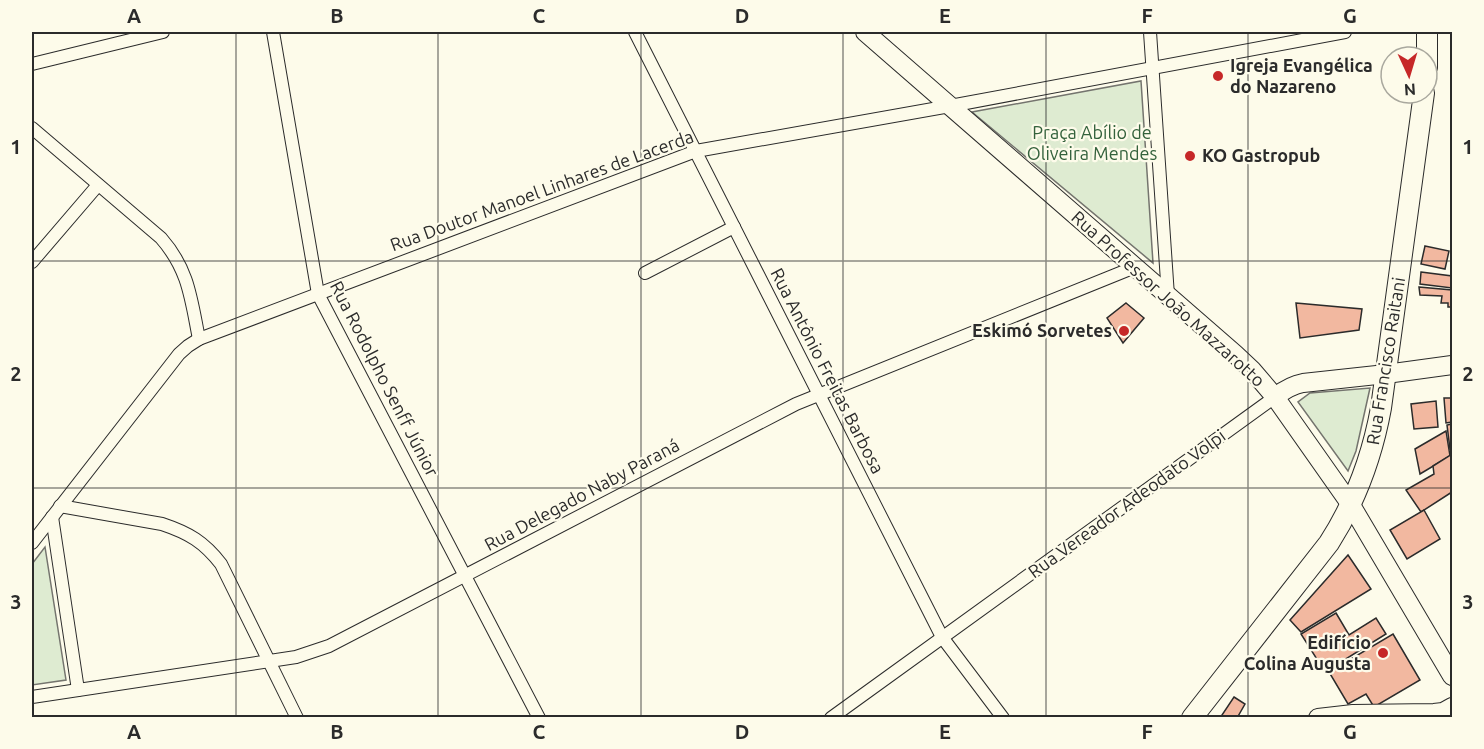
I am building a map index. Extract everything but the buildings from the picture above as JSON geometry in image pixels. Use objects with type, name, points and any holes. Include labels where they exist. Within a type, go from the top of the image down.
[{"type":"main road","name":"Rua Francisco Raitani","points":[[1192,717],[1318,558],[1340,526],[1361,483],[1376,435],[1386,374],[1422,105]]},
{"type":"street","points":[[32,64],[163,32]]},
{"type":"street","name":"Rua Rodolpho Senff Júnior","points":[[273,32],[318,294],[539,717]]},
{"type":"street","name":"Rua Antônio Freitas Barbosa","points":[[635,32],[942,637],[1003,717]]},
{"type":"street","name":"Rua Professor João Mazzarotto","points":[[865,32],[1252,370],[1275,397],[1351,505],[1452,676]]},
{"type":"street","points":[[1150,32],[1168,296]]},
{"type":"street","name":"Rua Doutor Manoel Linhares de Lacerda","points":[[32,543],[179,354],[199,339],[696,151],[1345,32]]},
{"type":"street","points":[[32,128],[160,238],[178,261],[189,290],[199,339]]},
{"type":"street","points":[[32,262],[98,185]]},
{"type":"street","points":[[645,273],[734,227]]},
{"type":"street","name":"Rua Delegado Naby Paraná","points":[[32,697],[296,657],[329,646],[783,410],[1135,267]]},
{"type":"street","name":"Rua Vereador Adeodato Volpi","points":[[831,717],[1294,385],[1452,365]]},
{"type":"street","points":[[60,506],[162,524],[197,539],[210,550],[221,564],[297,717]]},
{"type":"street","points":[[52,517],[78,690]]},
{"type":"street","points":[[1318,717],[1353,714],[1437,715],[1452,707]]},
{"type":"green space","name":"Praça Abílio de Oliveira Mendes","points":[[1141,81],[1153,263],[972,112]]},
{"type":"green space","points":[[1370,388],[1356,451],[1348,471],[1298,402],[1310,393]]},
{"type":"green space","points":[[45,547],[66,680],[32,685],[32,564]]},
{"type":"place","name":"Igreja Evangélica do Nazareno","points":[[1218,76]]},
{"type":"place","name":"KO Gastropub","points":[[1190,156]]},
{"type":"place","name":"Eskimó Sorvetes","points":[[1124,331]]},
{"type":"place","name":"Edifício Colina Augusta","points":[[1383,653]]}]
